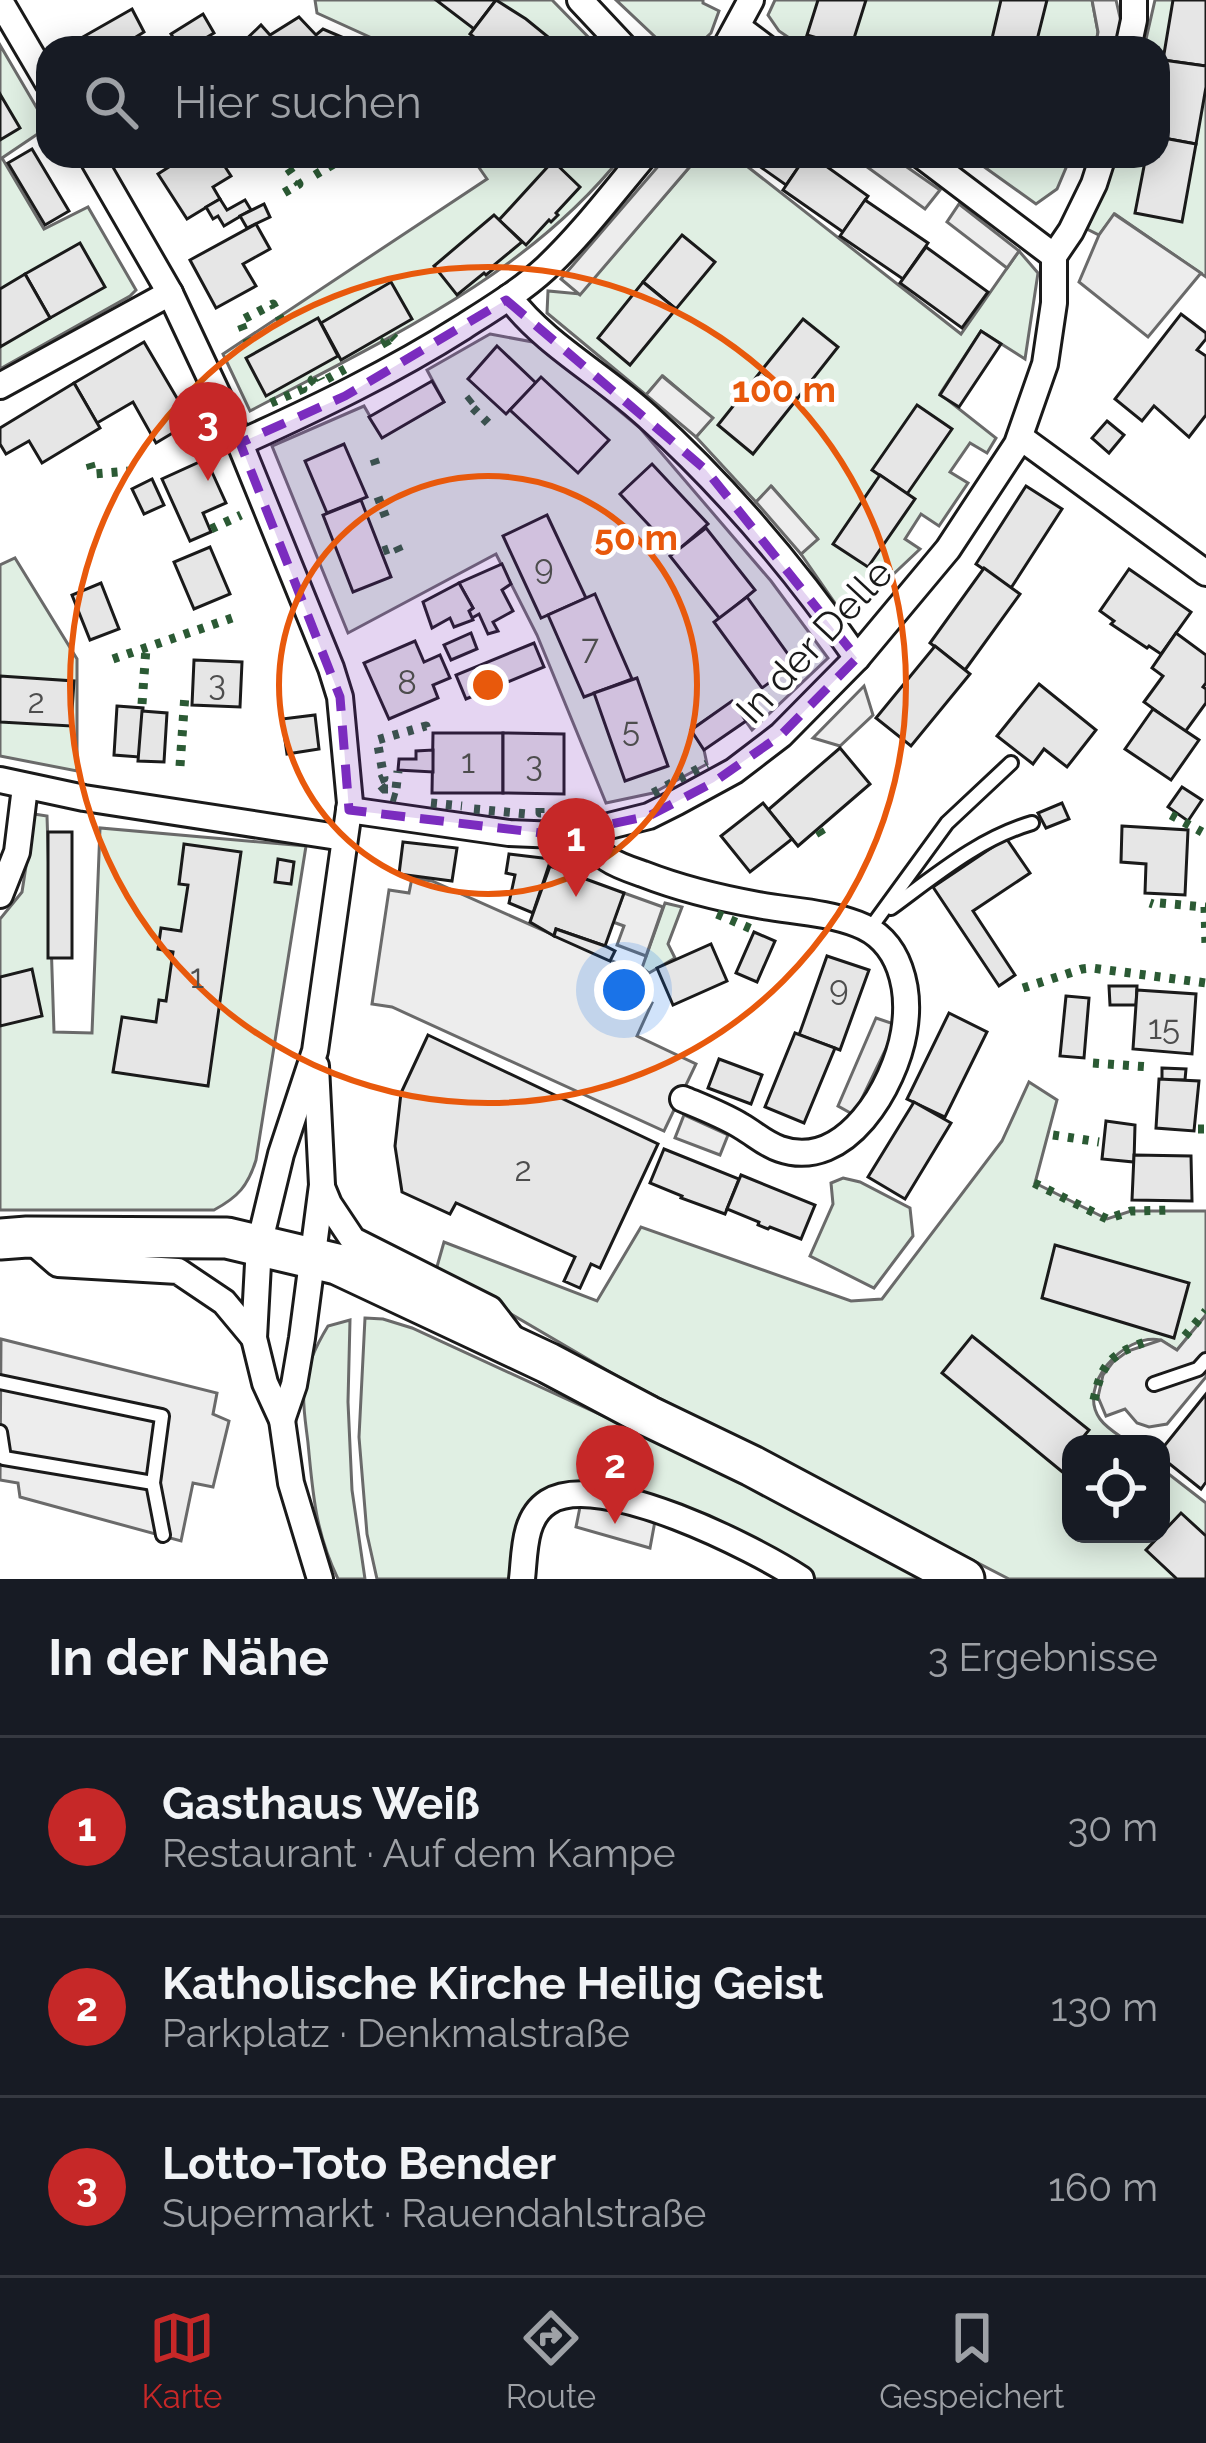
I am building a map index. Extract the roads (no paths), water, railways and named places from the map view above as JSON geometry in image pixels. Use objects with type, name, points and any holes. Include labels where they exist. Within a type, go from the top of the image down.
[{"type":"main road","points":[[14,1238],[227,1238],[337,1264],[521,1349],[964,1579]]},
{"type":"street","points":[[580,0],[614,36]]},
{"type":"street","points":[[732,36],[751,0]]},
{"type":"street","points":[[1131,36],[1134,0]]},
{"type":"street","points":[[0,1],[36,62]]},
{"type":"street","points":[[98,168],[170,293],[240,443],[340,697],[349,810],[315,1051],[322,1185],[294,1385],[281,1420]]},
{"type":"street","points":[[240,443],[345,396],[509,297],[578,236],[634,168]]},
{"type":"street","points":[[938,168],[1054,256]]},
{"type":"street","name":"In der Delle","points":[[349,810],[509,832],[558,836],[590,831],[649,816],[734,771],[792,726],[857,658],[948,549],[1020,437],[1045,364],[1054,303],[1054,256],[1071,231],[1099,168]]},
{"type":"street","points":[[0,386],[170,293]]},
{"type":"street","points":[[509,297],[526,321],[628,398],[706,470],[797,574],[857,658]]},
{"type":"street","points":[[1020,437],[1206,573]]},
{"type":"street","points":[[0,895],[17,852],[13,784],[344,838]]},
{"type":"street","points":[[590,831],[593,846],[606,858],[651,877],[720,897],[875,923],[902,972],[907,1000],[901,1049],[873,1105],[853,1131],[825,1150],[795,1153],[683,1099]]},
{"type":"street","points":[[315,1051],[280,1154],[259,1245],[254,1338],[265,1383],[281,1420],[291,1483],[320,1579]]},
{"type":"street","points":[[322,1185],[353,1240],[490,1309],[521,1349]]},
{"type":"street","points":[[14,1238],[58,1264],[178,1270],[224,1302],[254,1338]]},
{"type":"street","points":[[522,1579],[529,1524],[549,1501],[582,1494],[617,1498],[706,1528],[801,1579]]},
{"type":"lane","points":[[875,923],[946,823],[1011,763]]},
{"type":"lane","points":[[875,923],[977,847],[1032,823]]},
{"type":"lane","points":[[1154,1384],[1198,1369],[1206,1360]]},
{"type":"lane","points":[[0,1382],[163,1416],[153,1483],[163,1535]]},
{"type":"lane","points":[[0,1432],[4,1458],[153,1483]]},
{"type":"place","name":"Lotto-Toto Bender","points":[[208,481]]},
{"type":"place","name":"Gasthaus Weiß","points":[[576,897]]},
{"type":"place","name":"Katholische Kirche Heilig Geist","points":[[615,1524]]}]
